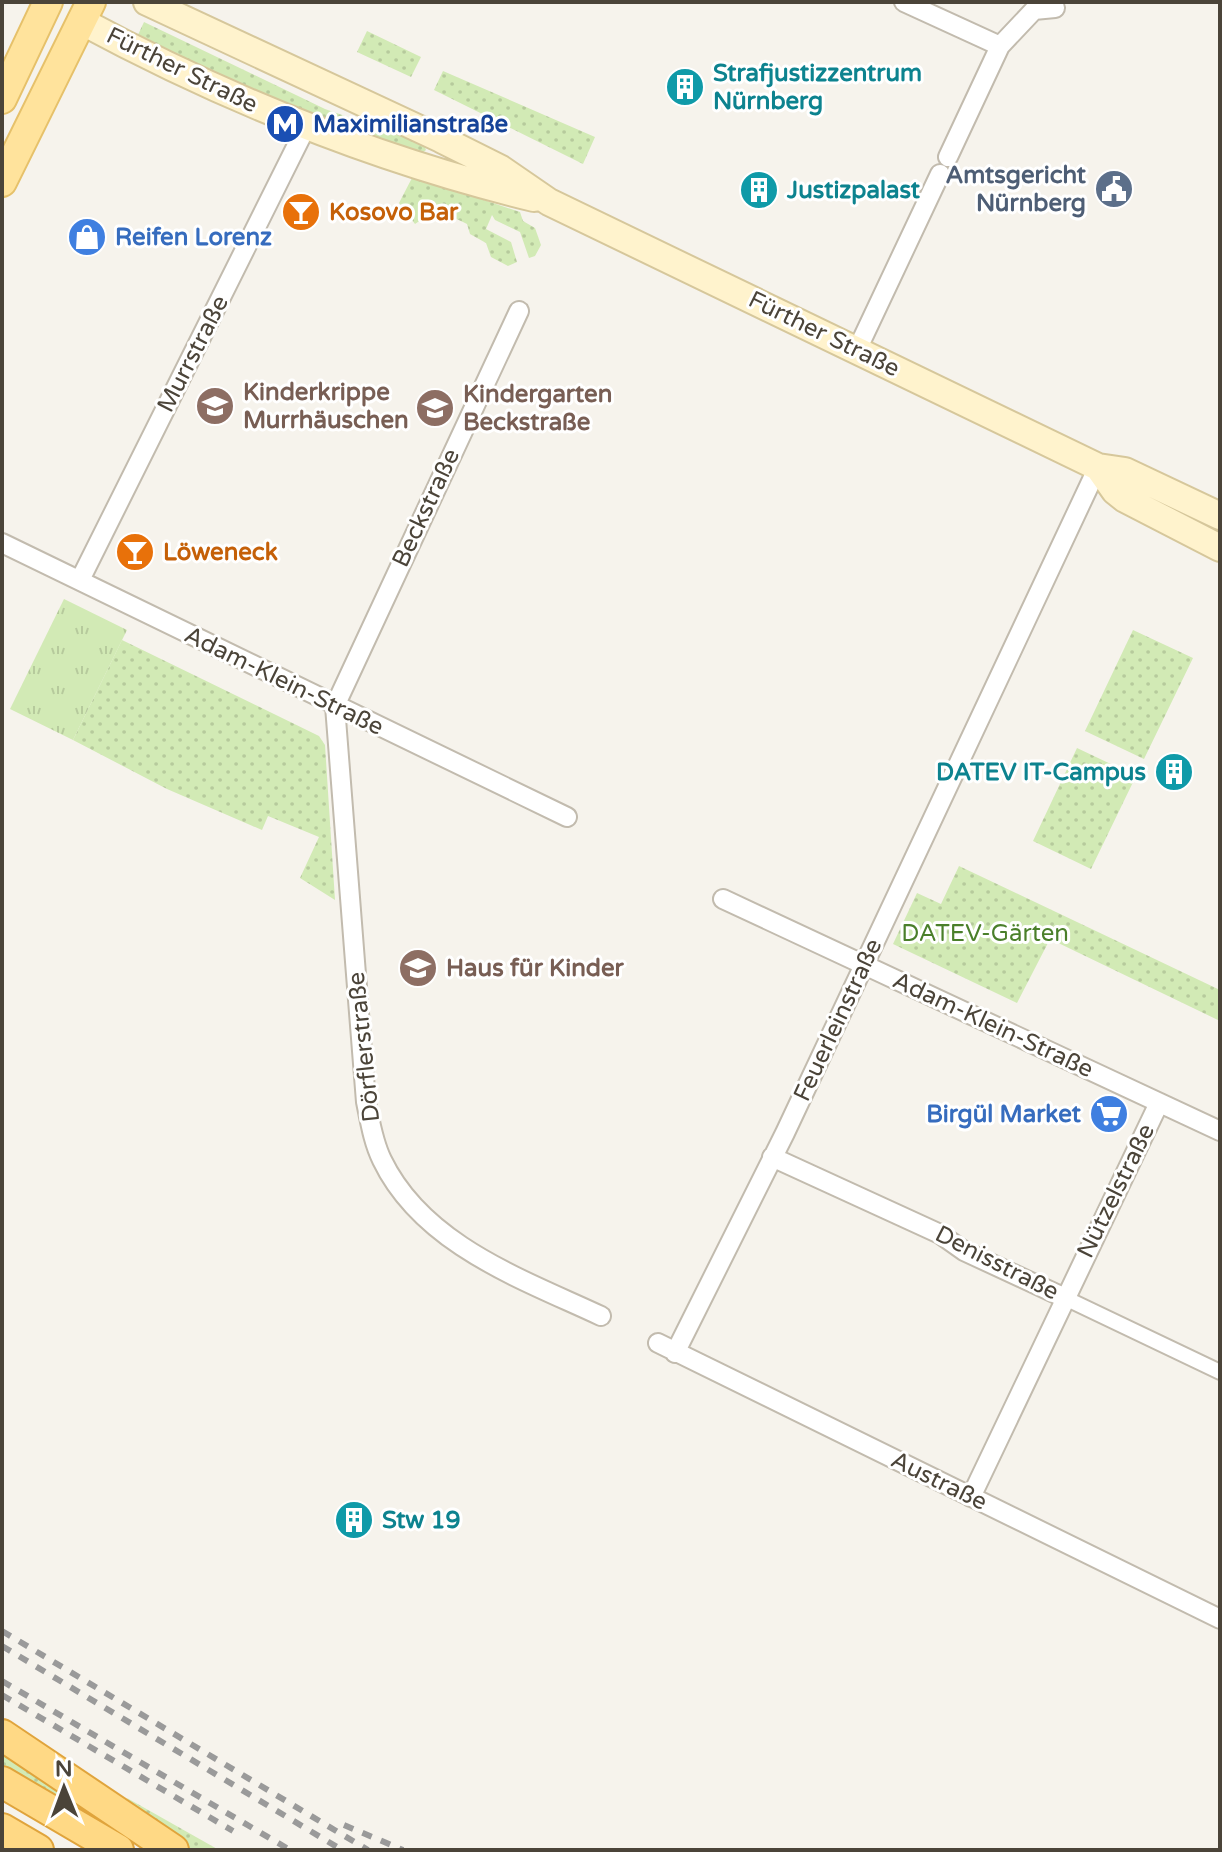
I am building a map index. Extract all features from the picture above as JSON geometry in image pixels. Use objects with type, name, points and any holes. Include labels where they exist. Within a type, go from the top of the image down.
[{"type":"highway","points":[[2,1735],[173,1850]]},
{"type":"highway","points":[[2,1782],[118,1850]]},
{"type":"highway","points":[[2,1829],[38,1850]]},
{"type":"main road","name":"Fürther Straße","points":[[47,2],[86,12],[235,97],[306,127],[492,188],[549,202]]},
{"type":"main road","points":[[2,99],[47,2]]},
{"type":"main road","name":"Fürther Straße","points":[[147,2],[441,139],[501,169],[549,202],[1098,467],[1125,471],[1220,516]]},
{"type":"main road","points":[[2,182],[86,12]]},
{"type":"main road","name":"Fürther Straße","points":[[1098,467],[1115,491],[1125,499],[1220,548]]},
{"type":"street","points":[[904,2],[1000,46]]},
{"type":"street","points":[[857,350],[1000,46],[1034,10],[1055,8]]},
{"type":"street","name":"Murrstraße","points":[[80,580],[306,127]]},
{"type":"street","name":"Beckstraße","points":[[335,706],[519,311]]},
{"type":"street","name":"Feuerleinstraße","points":[[675,1353],[864,965],[1098,467]]},
{"type":"street","name":"Adam-Klein-Straße","points":[[2,543],[567,817]]},
{"type":"street","name":"Dörflerstraße","points":[[335,706],[366,1102],[381,1158],[396,1186],[418,1212],[460,1244],[504,1271],[601,1316]]},
{"type":"street","name":"Adam-Klein-Straße","points":[[723,899],[1220,1131]]},
{"type":"street","name":"Nützelstraße","points":[[971,1497],[1159,1103]]},
{"type":"street","name":"Denisstraße","points":[[772,1157],[940,1234],[964,1251],[1220,1372]]},
{"type":"street","name":"Austraße","points":[[658,1343],[1220,1619]]},
{"type":"green space","points":[[144,22],[325,109],[423,143],[426,150],[422,153],[326,123],[136,39]]},
{"type":"green space","points":[[367,31],[421,57],[411,77],[357,52]]},
{"type":"green space","points":[[443,71],[595,137],[583,164],[434,90]]},
{"type":"green space","points":[[413,176],[520,212],[523,221],[535,228],[541,245],[535,256],[529,258],[520,232],[495,220],[492,215],[486,229],[511,242],[517,262],[508,266],[491,257],[486,243],[470,234],[467,224],[435,215],[415,224],[399,203]]},
{"type":"green space","points":[[64,599],[127,630],[73,740],[10,709]]},
{"type":"green space","points":[[1133,630],[1193,658],[1144,759],[1085,731]]},
{"type":"green space","points":[[122,640],[319,736],[325,745],[335,900],[300,878],[319,837],[268,816],[262,830],[167,789],[73,740]]},
{"type":"green space","points":[[1077,748],[1136,776],[1091,869],[1033,841]]},
{"type":"green space","name":"DATEV-Gärten","points":[[959,866],[1220,990],[1220,1021],[1050,939],[1017,1003],[893,944],[917,893],[941,904]]},
{"type":"green space","points":[[2,1750],[128,1832],[122,1840],[2,1768]]},
{"type":"green space","points":[[127,1798],[219,1850],[190,1850],[135,1812]]},
{"type":"railway","points":[[2,1631],[368,1850]]},
{"type":"railway","points":[[2,1646],[342,1850]]},
{"type":"railway","points":[[2,1681],[290,1850]]},
{"type":"railway","points":[[2,1695],[233,1831]]},
{"type":"railway","points":[[344,1825],[403,1850]]},
{"type":"place","name":"Strafjustizzentrum Nürnberg","points":[[685,87]]},
{"type":"place","name":"Maximilianstraße","points":[[285,124]]},
{"type":"place","name":"Amtsgericht Nürnberg","points":[[1114,189]]},
{"type":"place","name":"Justizpalast","points":[[759,190]]},
{"type":"place","name":"Kosovo Bar","points":[[301,212]]},
{"type":"place","name":"Reifen Lorenz","points":[[87,237]]},
{"type":"place","name":"Kinderkrippe Murrhäuschen","points":[[215,406]]},
{"type":"place","name":"Kindergarten Beckstraße","points":[[435,408]]},
{"type":"place","name":"Löweneck","points":[[135,552]]},
{"type":"place","name":"DATEV IT-Campus","points":[[1174,772]]},
{"type":"place","name":"Haus für Kinder","points":[[418,968]]},
{"type":"place","name":"Birgül Market","points":[[1109,1114]]},
{"type":"place","name":"Stw 19","points":[[354,1520]]}]
